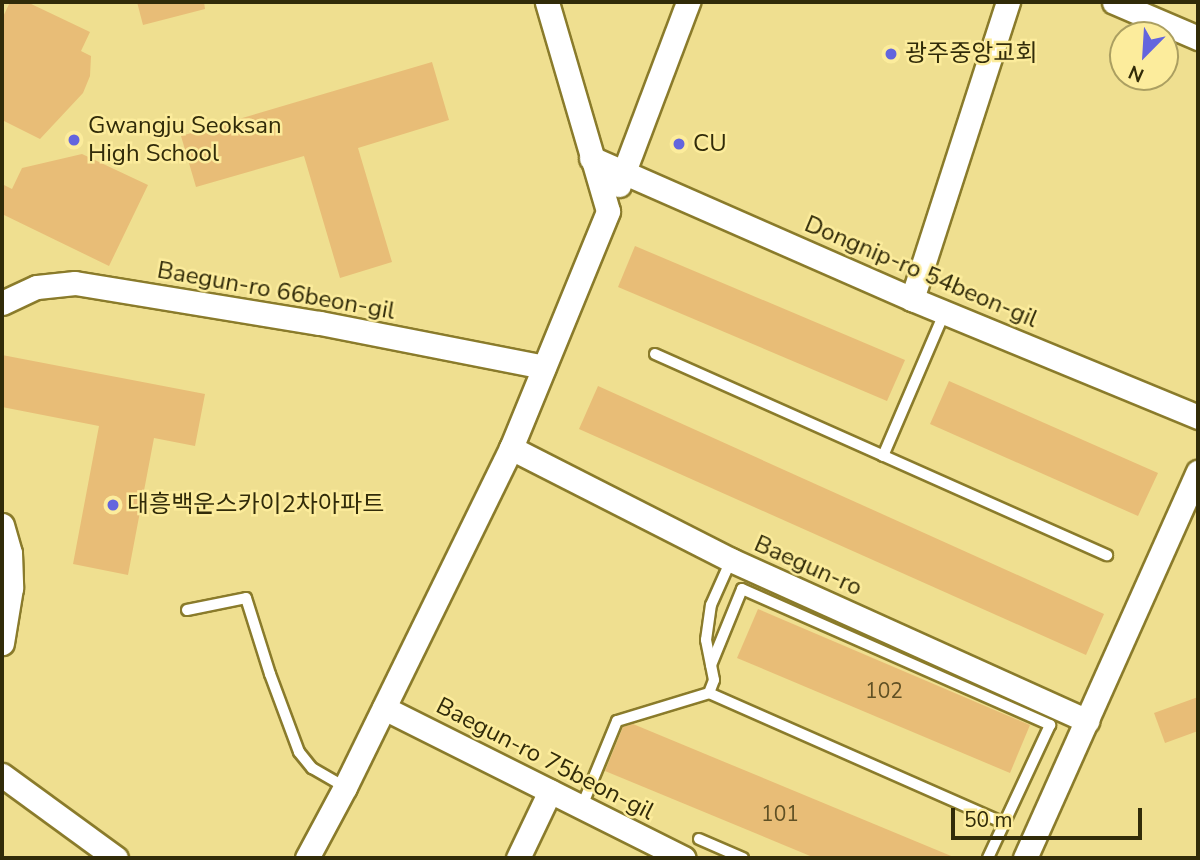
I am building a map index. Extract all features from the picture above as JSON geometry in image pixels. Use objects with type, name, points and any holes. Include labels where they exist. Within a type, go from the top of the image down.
[{"type":"street","points":[[547,2],[608,211]]},
{"type":"street","points":[[307,858],[345,787],[511,448],[624,173],[688,2]]},
{"type":"street","points":[[912,299],[1008,2]]},
{"type":"street","points":[[1126,4],[1198,38]]},
{"type":"street","name":"Dongnip-ro 54beon-gil","points":[[591,158],[912,299],[1198,417]]},
{"type":"street","name":"Baegun-ro 66beon-gil","points":[[2,303],[37,287],[75,284],[320,323],[544,368]]},
{"type":"street","name":"Baegun-ro","points":[[511,448],[731,560],[1087,722]]},
{"type":"street","points":[[1025,858],[1198,472]]},
{"type":"street","points":[[2,525],[10,553],[11,588],[2,643]]},
{"type":"street","name":"Baegun-ro 75beon-gil","points":[[384,708],[683,858]]},
{"type":"street","points":[[2,775],[116,858]]},
{"type":"street","points":[[518,858],[550,791]]},
{"type":"lane","points":[[883,456],[945,312]]},
{"type":"lane","points":[[656,354],[1107,555]]},
{"type":"lane","points":[[709,693],[714,680],[706,639],[711,605],[731,560]]},
{"type":"lane","points":[[712,665],[742,589],[1050,725],[988,858]]},
{"type":"lane","points":[[187,610],[246,598],[299,752],[312,768],[345,787]]},
{"type":"lane","points":[[582,806],[617,721],[709,693],[1004,823]]},
{"type":"lane","points":[[699,839],[743,858]]},
{"type":"building","points":[[10,2],[27,2],[90,32],[81,51],[91,56],[90,76],[83,93],[40,139],[2,120],[2,19]]},
{"type":"building","points":[[137,2],[204,2],[205,9],[143,25]]},
{"type":"building","points":[[432,62],[449,120],[358,148],[392,262],[340,278],[304,156],[196,187],[181,136]]},
{"type":"building","points":[[82,154],[148,185],[109,266],[2,214],[2,184],[12,189],[22,168]]},
{"type":"building","points":[[635,246],[905,360],[887,401],[618,287]]},
{"type":"building","name":"대흥백운스카이2차아파트","points":[[2,355],[205,394],[195,446],[154,438],[128,575],[73,564],[99,426],[2,407]]},
{"type":"building","points":[[949,381],[1158,473],[1138,516],[930,424]]},
{"type":"building","points":[[598,386],[1104,614],[1086,655],[579,429]]},
{"type":"building","points":[[758,609],[1030,725],[1010,773],[737,658]]},
{"type":"building","points":[[1198,697],[1198,731],[1165,743],[1154,713]]},
{"type":"building","points":[[633,724],[956,858],[815,858],[605,771],[623,727]]},
{"type":"place","name":"광주중앙교회","points":[[891,54]]},
{"type":"place","name":"Gwangju Seoksan High School","points":[[74,140]]},
{"type":"place","name":"CU","points":[[679,144]]},
{"type":"place","name":"대흥백운스카이2차아파트","points":[[113,505]]}]
